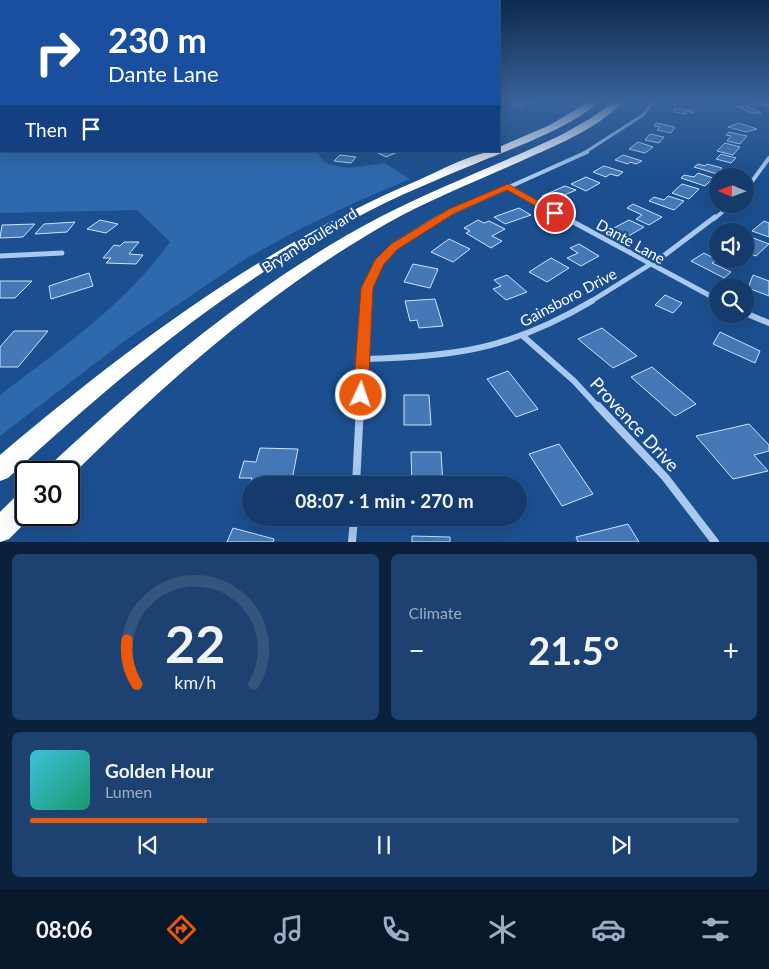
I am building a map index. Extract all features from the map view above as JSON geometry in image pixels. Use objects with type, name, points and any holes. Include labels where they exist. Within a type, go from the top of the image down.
[{"type":"highway","name":"Bryan Boulevard","points":[[500,150],[554,126]]},
{"type":"highway","name":"Bryan Boulevard","points":[[71,461],[176,365],[228,323],[299,271],[392,216],[583,126]]},
{"type":"highway","name":"Bryan Boulevard","points":[[0,470],[87,394],[132,358],[251,273],[304,240],[366,207],[496,152]]},
{"type":"highway","points":[[0,530],[15,515]]},
{"type":"street","points":[[356,476],[367,288],[379,262],[395,246],[421,228],[452,211],[567,162],[591,150],[625,126]]},
{"type":"street","points":[[754,179],[769,158]]},
{"type":"street","name":"Dante Lane","points":[[508,186],[650,265],[709,295]]},
{"type":"street","name":"Gainsboro Drive","points":[[363,359],[422,358],[484,348],[523,336],[591,302],[695,235],[721,213]]},
{"type":"street","points":[[0,256],[62,253]]},
{"type":"street","points":[[754,317],[769,323]]},
{"type":"street","name":"Provence Drive","points":[[523,336],[574,381],[665,477],[715,542]]},
{"type":"street","points":[[352,542],[353,526]]},
{"type":"shaded area","points":[[0,152],[317,152],[325,163],[348,168],[385,163],[410,179],[302,228],[245,259],[127,339],[0,436],[0,395],[69,343],[113,306],[152,265],[170,242],[137,210],[0,213]]},
{"type":"building","points":[[656,126],[675,127],[671,133],[657,130],[660,127]]},
{"type":"building","points":[[749,126],[757,129],[746,132],[728,127]]},
{"type":"building","points":[[729,132],[747,136],[740,144],[727,141],[731,136],[726,135]]},
{"type":"building","points":[[650,134],[664,137],[659,143],[645,140]]},
{"type":"building","points":[[638,142],[653,147],[645,153],[629,149]]},
{"type":"building","points":[[725,143],[740,147],[733,155],[717,151]]},
{"type":"building","points":[[380,152],[398,152],[386,157],[378,153]]},
{"type":"building","points":[[721,154],[736,158],[731,163],[716,159]]},
{"type":"building","points":[[340,155],[356,157],[351,163],[334,161]]},
{"type":"building","points":[[623,155],[642,161],[636,164],[630,162],[628,164],[615,160]]},
{"type":"building","points":[[698,164],[705,166],[707,164],[722,168],[709,168],[709,172],[694,167]]},
{"type":"building","points":[[604,166],[623,172],[618,176],[610,174],[606,177],[593,172]]},
{"type":"building","points":[[698,173],[709,177],[709,182],[705,186],[681,178],[684,175],[694,177]]},
{"type":"building","points":[[586,177],[600,183],[586,191],[571,184]]},
{"type":"building","points":[[682,184],[699,189],[689,199],[672,193]]},
{"type":"building","points":[[565,186],[576,190],[551,201],[542,196]]},
{"type":"building","points":[[668,196],[684,201],[674,210],[649,201],[654,197],[664,200]]},
{"type":"building","points":[[633,204],[662,217],[649,225],[636,219],[642,215],[627,208]]},
{"type":"building","points":[[519,208],[531,215],[505,224],[494,217]]},
{"type":"building","points":[[100,220],[118,224],[106,233],[87,229]]},
{"type":"building","points":[[478,220],[484,223],[489,221],[505,229],[492,236],[502,241],[491,248],[466,233],[470,231],[464,228]]},
{"type":"building","points":[[629,220],[644,227],[625,238],[610,230]]},
{"type":"building","points":[[764,221],[769,223],[769,237],[754,232],[754,229]]},
{"type":"building","points":[[75,222],[67,232],[35,234],[44,224]]},
{"type":"building","points":[[35,224],[23,237],[0,238],[2,225]]},
{"type":"building","points":[[754,238],[769,244],[756,256],[754,255]]},
{"type":"building","points":[[449,239],[470,249],[453,262],[431,252]]},
{"type":"building","points":[[124,242],[139,242],[129,254],[143,255],[136,264],[106,263],[111,258],[103,258],[114,245],[120,246]]},
{"type":"building","points":[[579,244],[599,256],[581,266],[567,258],[578,253],[570,248]]},
{"type":"building","points":[[704,253],[709,256],[709,268],[723,268],[731,272],[724,278],[691,261]]},
{"type":"building","points":[[551,258],[569,268],[547,282],[529,272]]},
{"type":"building","points":[[413,264],[438,269],[430,288],[404,282]]},
{"type":"building","points":[[89,273],[93,286],[51,299],[49,286]]},
{"type":"building","points":[[507,275],[527,292],[506,300],[493,289],[501,286],[494,280]]},
{"type":"building","points":[[753,275],[769,281],[769,296],[754,290],[754,278],[752,278]]},
{"type":"building","points":[[0,281],[32,281],[15,298],[0,298]]},
{"type":"building","points":[[665,295],[682,303],[673,313],[655,305]]},
{"type":"building","points":[[435,299],[443,326],[419,328],[417,320],[410,321],[405,301]]},
{"type":"building","points":[[602,328],[637,356],[613,368],[578,339]]},
{"type":"building","points":[[14,331],[48,331],[18,367],[0,367],[0,347]]},
{"type":"building","points":[[720,332],[760,351],[755,363],[713,344]]},
{"type":"building","points":[[652,367],[696,404],[675,416],[631,377]]},
{"type":"building","points":[[508,371],[538,409],[516,417],[487,379]]},
{"type":"building","points":[[404,395],[429,395],[431,425],[404,425]]},
{"type":"building","points":[[749,424],[769,445],[769,451],[754,455],[768,471],[733,479],[696,436]]},
{"type":"building","points":[[559,444],[593,494],[562,506],[529,454]]},
{"type":"building","points":[[260,448],[298,449],[293,476],[242,476],[242,478],[239,478],[244,461],[256,462]]},
{"type":"building","points":[[411,452],[441,452],[442,476],[412,476]]},
{"type":"building","points":[[628,524],[639,542],[578,542],[576,537]]},
{"type":"building","points":[[233,528],[274,539],[273,542],[227,542]]},
{"type":"building","points":[[412,536],[450,537],[450,542],[412,542]]},
{"type":"route","points":[[361,395],[367,288],[379,262],[395,246],[421,228],[452,211],[508,186],[555,213]]}]
